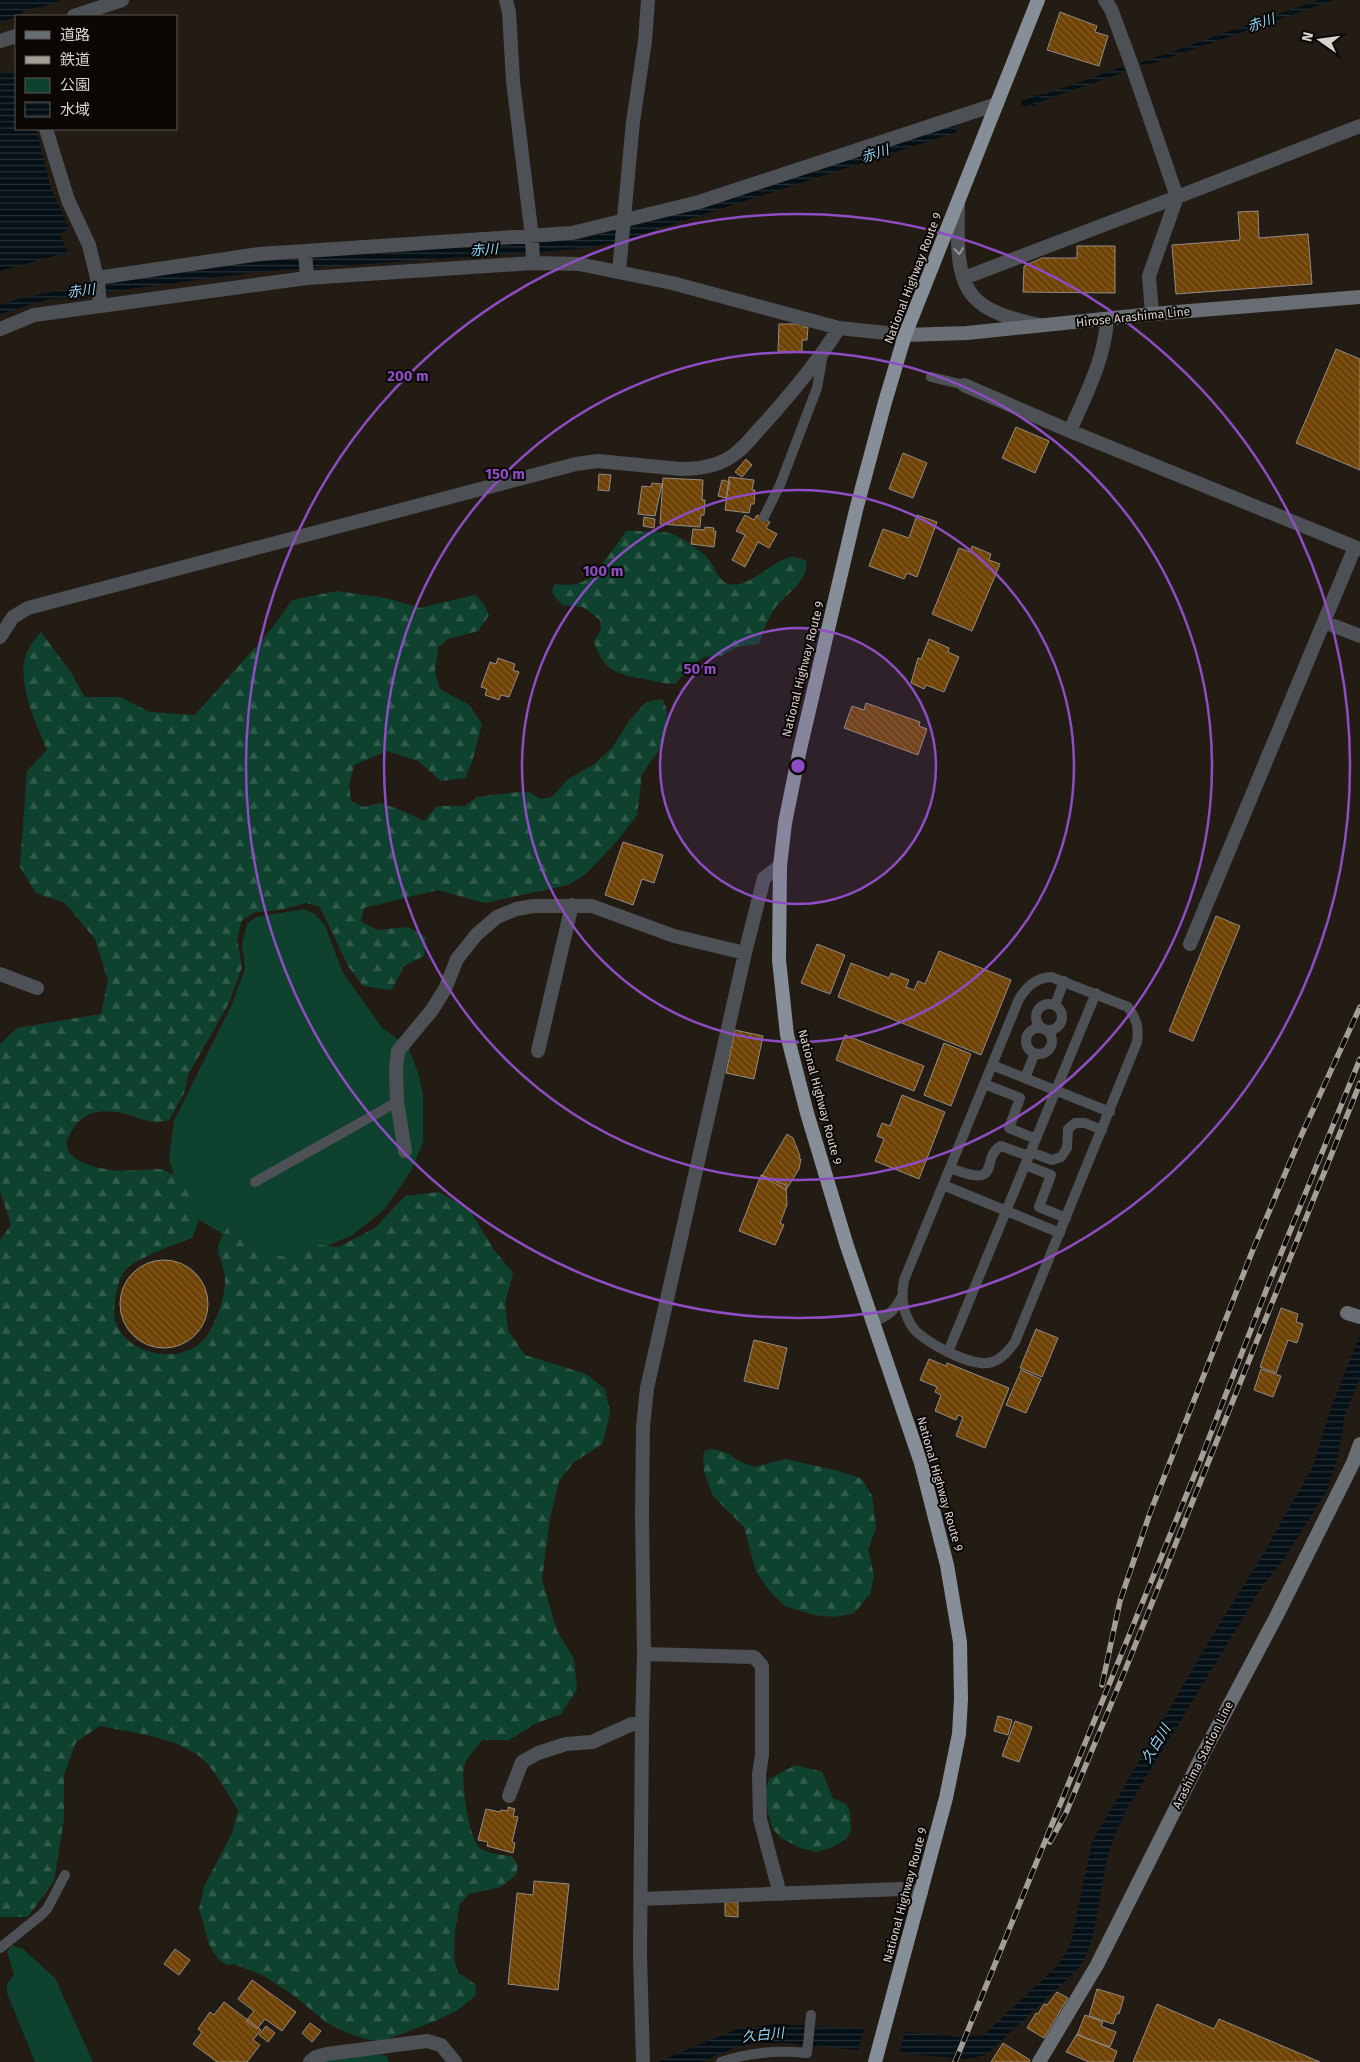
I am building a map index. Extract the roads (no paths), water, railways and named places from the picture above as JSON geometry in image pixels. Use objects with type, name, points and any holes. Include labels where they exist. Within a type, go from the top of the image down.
[{"type":"highway","name":"National Highway Route 9","points":[[875,2062],[946,1798],[958,1734],[961,1699],[960,1642],[947,1565],[921,1463],[848,1246],[807,1113],[787,1035],[779,960],[780,866],[785,823],[800,749],[856,510],[906,335],[1038,0]]},
{"type":"main road","name":"Hirose Arashima Line","points":[[906,335],[967,333],[1152,314],[1360,296]]},
{"type":"main road","name":"Arashima Station Line","points":[[1039,2062],[1097,1965],[1202,1756],[1276,1617],[1353,1463],[1360,1444]]},
{"type":"street","points":[[77,15],[122,0]]},
{"type":"street","points":[[506,0],[509,12],[513,80],[532,237],[533,263]]},
{"type":"street","points":[[618,271],[633,122],[645,41],[648,0]]},
{"type":"street","points":[[1106,0],[1111,9],[1177,197],[1149,276],[1152,314]]},
{"type":"street","points":[[0,42],[15,36]]},
{"type":"street","points":[[99,290],[572,233],[698,202],[997,104]]},
{"type":"street","points":[[964,278],[1360,126]]},
{"type":"street","points":[[46,130],[68,200],[89,245],[99,290]]},
{"type":"street","points":[[958,203],[958,241],[964,278],[973,296],[982,304],[1016,319],[1041,326]]},
{"type":"street","points":[[0,329],[99,290],[259,254],[306,264],[579,264],[618,271],[840,328],[906,335]]},
{"type":"street","points":[[1070,431],[1102,357],[1106,338],[1106,319]]},
{"type":"street","points":[[0,637],[12,617],[28,608],[576,464],[598,461],[688,469],[719,463],[737,453],[823,354],[840,328]]},
{"type":"street","points":[[964,385],[1070,431],[1358,548],[1324,622],[1190,944]]},
{"type":"street","points":[[1324,622],[1360,636]]},
{"type":"street","points":[[630,2062],[643,2059],[640,1956],[644,1654],[642,1514],[643,1427],[647,1388],[745,953],[764,878],[780,866]]},
{"type":"street","points":[[538,1051],[572,905]]},
{"type":"street","points":[[405,1151],[397,1102],[396,1070],[398,1050],[432,1010],[446,989],[457,959],[477,934],[497,917],[516,909],[534,906],[592,906],[674,936],[745,953]]},
{"type":"street","points":[[0,974],[37,988]]},
{"type":"street","points":[[644,1654],[754,1657],[762,1666],[762,1755],[759,1774],[760,1819],[780,1894]]},
{"type":"street","points":[[510,1796],[522,1762],[538,1753],[566,1744],[592,1742],[632,1724],[642,1724]]},
{"type":"street","points":[[641,1899],[901,1889],[921,1893]]},
{"type":"street","points":[[310,2062],[316,2057],[327,2054],[427,2041],[441,2045],[455,2062]]},
{"type":"lane","points":[[764,517],[780,485],[817,388],[823,354]]},
{"type":"lane","points":[[931,377],[964,385]]},
{"type":"lane","points":[[873,1322],[888,1316],[895,1309],[901,1298],[904,1280],[1024,990],[1037,980],[1051,977],[1096,993],[1128,1008],[1135,1017],[1139,1028],[1133,1056],[1010,1349],[991,1363],[979,1364],[948,1352],[921,1337],[911,1326],[901,1298]]},
{"type":"lane","points":[[1055,1006],[1064,981]]},
{"type":"lane","points":[[948,1352],[1096,993]]},
{"type":"lane","points":[[1045,1029],[1032,1030],[1027,1037],[1029,1048],[1035,1053],[1047,1051],[1052,1044],[1051,1035],[1045,1029],[1039,1024],[1037,1013],[1042,1006],[1055,1006],[1062,1016],[1060,1024],[1053,1029],[1045,1029]]},
{"type":"lane","points":[[1025,1078],[1035,1053]]},
{"type":"lane","points":[[992,1064],[1110,1112]]},
{"type":"lane","points":[[984,1084],[1020,1098],[1009,1128],[1036,1139]]},
{"type":"lane","points":[[255,1182],[397,1102]]},
{"type":"lane","points":[[1028,1158],[1052,1160],[1062,1157],[1067,1148],[1068,1129],[1075,1123],[1085,1123],[1102,1130]]},
{"type":"lane","points":[[950,1168],[972,1176],[982,1175],[987,1172],[995,1151],[1001,1146],[1028,1158],[1052,1175],[1039,1207],[1066,1218]]},
{"type":"lane","points":[[943,1185],[1060,1233]]},
{"type":"lane","points":[[0,1948],[40,1916],[46,1909],[64,1875]]},
{"type":"lane","points":[[721,2062],[744,2054],[763,2052],[806,2053],[811,2016]]},
{"type":"water","points":[[0,0],[61,0],[53,4],[23,11],[20,15],[15,15],[15,17],[0,23]]},
{"type":"water","points":[[1318,0],[1334,0],[1142,67],[1140,63]]},
{"type":"water","points":[[1123,67],[1125,72],[1047,99],[1032,107],[1028,96],[1045,94]]},
{"type":"water","points":[[15,69],[15,130],[36,130],[51,189],[70,229],[59,233],[68,252],[0,271],[0,74]]},
{"type":"water","points":[[954,123],[957,132],[619,242],[579,249],[266,271],[46,300],[0,314],[0,305],[21,298],[72,288],[265,261],[577,240],[720,201]]},
{"type":"water","name":"久白川","points":[[1360,1335],[1360,1377],[1345,1415],[1337,1461],[1327,1491],[1283,1560],[1263,1585],[1128,1807],[1110,1850],[1091,1943],[1080,1967],[986,2055],[966,2059],[899,2053],[905,2032],[960,2037],[984,2035],[1057,1966],[1070,1947],[1092,1842],[1206,1646],[1262,1556],[1313,1466],[1331,1408]]},
{"type":"water","name":"久白川","points":[[775,2024],[864,2029],[858,2050],[784,2043],[754,2043],[736,2047],[701,2062],[657,2062],[737,2029]]},
{"type":"waterway","name":"赤川","points":[[1024,103],[1037,99]]},
{"type":"railway","points":[[1102,1685],[1120,1601],[1150,1513],[1252,1252],[1301,1136],[1360,1007]]},
{"type":"railway","points":[[955,2062],[1197,1469],[1269,1283],[1360,1059]]},
{"type":"railway","points":[[1050,1842],[1066,1813],[1126,1668],[1360,1083]]}]
